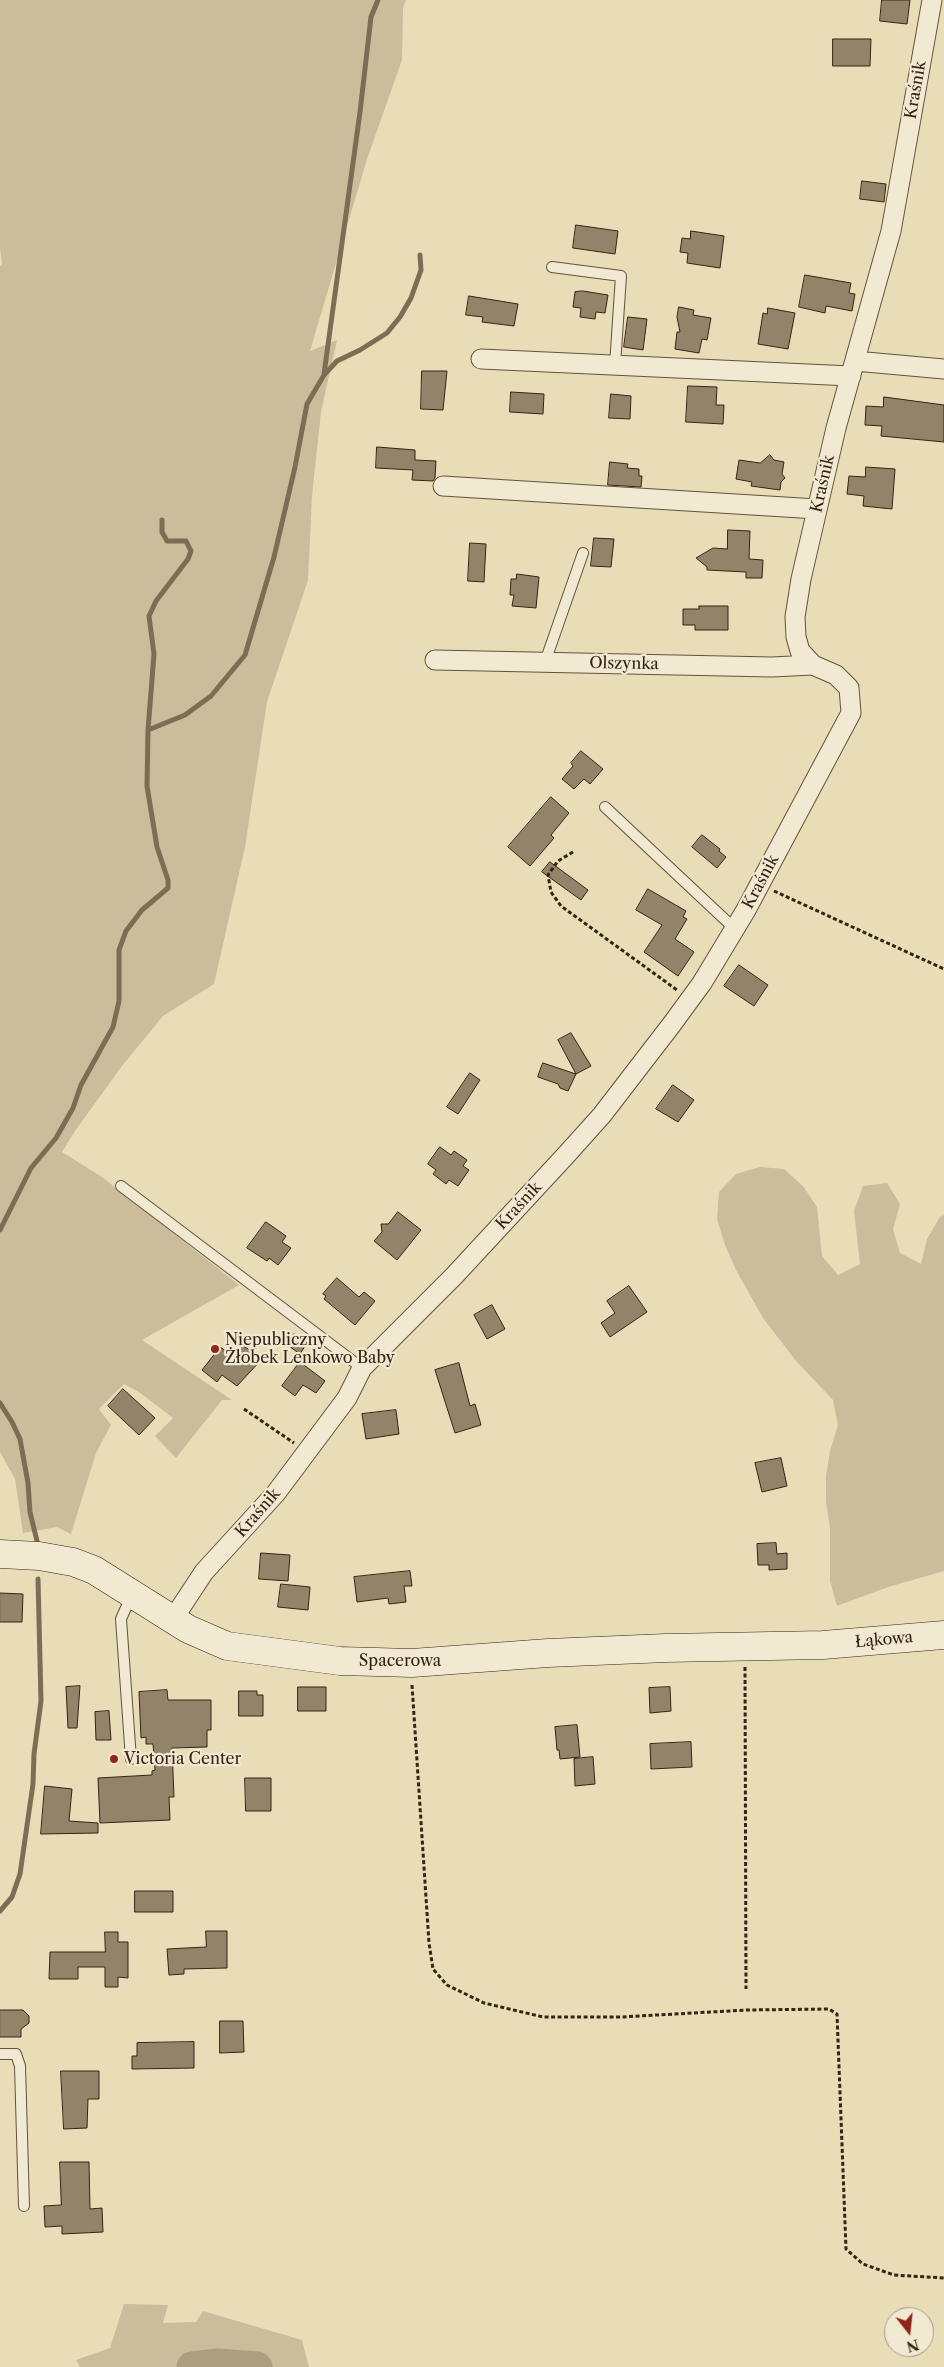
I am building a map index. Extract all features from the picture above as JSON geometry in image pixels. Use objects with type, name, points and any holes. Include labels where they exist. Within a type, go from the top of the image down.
[{"type":"street","name":"Kraśnik","points":[[173,1619],[204,1572],[276,1493],[347,1398],[362,1368],[454,1276],[567,1154],[608,1107],[690,999],[735,929],[760,885],[850,713],[849,688],[836,675],[813,664],[800,651],[796,637],[795,617],[801,579],[817,509],[891,231],[932,0]]},
{"type":"street","points":[[481,359],[614,365],[944,369]]},
{"type":"street","points":[[443,486],[817,509]]},
{"type":"street","name":"Olszynka","points":[[435,660],[772,667],[813,664]]},
{"type":"street","name":"Spacerowa","points":[[0,1554],[39,1556],[73,1562],[94,1570],[203,1637],[227,1646],[340,1661],[412,1663],[558,1652],[824,1645]]},
{"type":"street","name":"Łąkowa","points":[[824,1645],[944,1635]]},
{"type":"lane","points":[[552,267],[621,276],[614,365]]},
{"type":"lane","points":[[545,662],[583,554]]},
{"type":"lane","points":[[605,807],[735,929]]},
{"type":"lane","points":[[121,1186],[362,1368]]},
{"type":"lane","points":[[131,1759],[122,1618],[132,1593]]},
{"type":"lane","points":[[0,2054],[16,2054],[20,2066],[24,2206]]},
{"type":"path","points":[[573,852],[558,861],[548,874],[551,892],[562,906],[690,999]]},
{"type":"path","points":[[760,885],[944,969]]},
{"type":"path","points":[[244,1409],[306,1452]]},
{"type":"path","points":[[745,1646],[746,1989]]},
{"type":"path","points":[[412,1663],[433,1969],[447,1985],[484,2003],[543,2017],[621,2017],[747,2010],[829,2009],[837,2014],[846,2249],[862,2264],[894,2275],[944,2278]]},
{"type":"shaded area","points":[[0,0],[406,0],[403,8],[402,60],[367,159],[310,351],[337,340],[321,412],[312,496],[308,580],[267,702],[245,847],[214,984],[163,1016],[122,1066],[62,1152],[102,1177],[239,1285],[142,1340],[232,1400],[222,1400],[176,1458],[155,1436],[173,1418],[139,1392],[124,1384],[99,1409],[111,1425],[96,1453],[71,1534],[57,1527],[23,1533],[15,1479],[0,1452],[0,266],[2,265],[0,248]]},
{"type":"shaded area","points":[[760,1167],[784,1169],[803,1186],[817,1207],[822,1256],[838,1275],[860,1264],[854,1211],[863,1186],[887,1183],[900,1204],[893,1229],[900,1253],[921,1264],[927,1239],[940,1217],[944,1215],[944,1571],[888,1587],[837,1606],[830,1581],[830,1528],[826,1503],[826,1476],[830,1451],[838,1425],[833,1400],[796,1361],[763,1318],[736,1270],[725,1245],[717,1219],[719,1192],[736,1174]]},
{"type":"shaded area","points":[[124,2304],[168,2305],[163,2323],[196,2322],[203,2311],[302,2340],[309,2367],[78,2367],[80,2366],[76,2360],[110,2348]]},
{"type":"building","points":[[882,0],[910,0],[907,24],[880,21]]},
{"type":"building","points":[[833,39],[871,39],[870,66],[833,66]]},
{"type":"building","points":[[862,181],[886,184],[884,202],[860,199]]},
{"type":"building","points":[[576,225],[618,231],[615,254],[573,248]]},
{"type":"building","points":[[691,231],[724,236],[720,268],[687,263],[688,253],[680,252],[682,238],[690,239]]},
{"type":"building","points":[[805,275],[851,283],[849,293],[855,294],[852,311],[826,306],[825,313],[799,307]]},
{"type":"building","points":[[583,291],[608,295],[605,313],[596,312],[595,319],[580,317],[581,308],[573,307],[575,292]]},
{"type":"building","points":[[469,296],[518,304],[514,326],[482,322],[483,317],[466,315]]},
{"type":"building","points":[[679,307],[694,310],[693,315],[711,318],[707,340],[702,339],[699,353],[675,349],[677,332],[680,332],[677,317]]},
{"type":"building","points":[[768,308],[795,313],[788,349],[758,344],[763,313],[767,314]]},
{"type":"building","points":[[628,317],[647,319],[643,350],[624,347]]},
{"type":"building","points":[[422,371],[447,371],[443,410],[421,409]]},
{"type":"building","points":[[688,386],[717,387],[716,405],[724,405],[723,424],[686,422]]},
{"type":"building","points":[[511,392],[544,394],[543,414],[510,412]]},
{"type":"building","points":[[611,394],[631,396],[630,419],[609,418]]},
{"type":"building","points":[[884,397],[944,405],[944,442],[881,436],[882,426],[865,425],[866,406],[883,407]]},
{"type":"building","points":[[377,447],[415,450],[415,460],[436,461],[435,478],[433,481],[412,480],[413,470],[376,468]]},
{"type":"building","points":[[770,455],[774,460],[784,462],[782,474],[785,478],[781,482],[780,490],[751,486],[752,482],[736,479],[739,460],[760,463]]},
{"type":"building","points":[[610,462],[628,464],[627,468],[639,469],[639,476],[642,476],[641,487],[608,485]]},
{"type":"building","points":[[866,467],[895,469],[892,509],[863,506],[864,496],[847,494],[849,476],[865,477]]},
{"type":"building","points":[[728,530],[750,531],[749,559],[763,560],[762,578],[746,578],[746,572],[707,570],[707,567],[696,558],[713,548],[727,549]]},
{"type":"building","points":[[594,538],[614,539],[611,567],[591,566]]},
{"type":"building","points":[[470,543],[486,544],[484,582],[468,581]]},
{"type":"building","points":[[517,574],[539,577],[536,608],[512,606],[514,595],[510,595],[511,579],[516,579]]},
{"type":"building","points":[[699,606],[728,606],[728,630],[695,630],[695,625],[683,625],[683,609],[699,609]]},
{"type":"building","points":[[581,751],[603,769],[590,784],[584,779],[574,789],[562,779],[573,766],[571,763]]},
{"type":"building","points":[[551,797],[569,813],[551,835],[554,838],[530,866],[508,847]]},
{"type":"building","points":[[702,835],[720,849],[719,851],[726,857],[717,868],[692,847]]},
{"type":"building","points":[[550,862],[588,890],[581,900],[542,872]]},
{"type":"building","points":[[648,889],[686,911],[683,917],[687,919],[675,939],[694,952],[678,976],[644,952],[662,925],[636,910]]},
{"type":"building","points":[[739,965],[768,985],[754,1006],[724,986]]},
{"type":"building","points":[[571,1033],[591,1066],[576,1074],[558,1040]]},
{"type":"building","points":[[543,1063],[576,1074],[568,1091],[560,1088],[558,1084],[538,1077]]},
{"type":"building","points":[[470,1073],[480,1080],[458,1114],[447,1107]]},
{"type":"building","points":[[673,1085],[694,1100],[678,1122],[656,1109]]},
{"type":"building","points":[[440,1147],[451,1155],[454,1151],[467,1160],[463,1166],[469,1170],[458,1186],[449,1180],[446,1184],[433,1174],[436,1170],[428,1164]]},
{"type":"building","points":[[398,1212],[421,1230],[397,1260],[374,1241],[382,1232],[381,1224],[388,1224]]},
{"type":"building","points":[[266,1222],[286,1236],[282,1242],[291,1248],[278,1265],[269,1258],[267,1261],[247,1248]]},
{"type":"building","points":[[337,1278],[359,1297],[364,1292],[375,1301],[355,1325],[324,1299],[326,1296],[323,1294]]},
{"type":"building","points":[[629,1286],[647,1312],[610,1337],[601,1323],[615,1313],[607,1301]]},
{"type":"building","points":[[492,1305],[505,1329],[487,1339],[474,1315]]},
{"type":"building","points":[[294,1334],[307,1343],[300,1354],[286,1344]]},
{"type":"building","points":[[241,1344],[262,1359],[237,1386],[222,1375],[217,1382],[202,1370],[220,1347],[232,1355]]},
{"type":"building","points":[[300,1362],[325,1381],[316,1393],[303,1385],[295,1396],[282,1386]]},
{"type":"building","points":[[459,1363],[470,1406],[475,1404],[481,1425],[455,1433],[435,1370]]},
{"type":"building","points":[[123,1389],[155,1418],[139,1435],[108,1406]]},
{"type":"building","points":[[396,1410],[399,1434],[366,1439],[362,1414]]},
{"type":"building","points":[[781,1458],[787,1486],[762,1492],[755,1463]]},
{"type":"building","points":[[776,1543],[777,1554],[787,1553],[787,1569],[769,1570],[769,1565],[758,1565],[757,1544]]},
{"type":"building","points":[[261,1553],[290,1555],[288,1581],[259,1579]]},
{"type":"building","points":[[410,1571],[412,1586],[404,1586],[406,1602],[389,1604],[388,1598],[357,1602],[354,1577]]},
{"type":"building","points":[[281,1584],[310,1587],[308,1610],[278,1607]]},
{"type":"building","points":[[0,1593],[23,1594],[22,1622],[0,1622]]},
{"type":"building","points":[[80,1686],[77,1728],[68,1728],[66,1687]]},
{"type":"building","points":[[298,1687],[326,1687],[326,1711],[298,1711]]},
{"type":"building","points":[[670,1687],[671,1711],[650,1713],[649,1688]]},
{"type":"building","points":[[167,1690],[168,1700],[211,1700],[211,1730],[207,1730],[207,1747],[172,1748],[174,1797],[169,1797],[170,1820],[100,1823],[98,1778],[152,1775],[152,1771],[155,1770],[153,1744],[146,1744],[146,1737],[141,1738],[139,1692]]},
{"type":"building","points":[[239,1691],[257,1691],[257,1695],[263,1695],[263,1716],[239,1716]]},
{"type":"building","points":[[109,1711],[111,1740],[96,1740],[95,1712]]},
{"type":"building","points":[[577,1725],[580,1757],[560,1759],[559,1750],[557,1750],[555,1727]]},
{"type":"building","points":[[691,1742],[692,1767],[651,1769],[650,1744]]},
{"type":"building","points":[[593,1757],[595,1784],[575,1786],[574,1759]]},
{"type":"building","points":[[245,1778],[271,1778],[271,1811],[246,1811]]},
{"type":"building","points":[[45,1786],[72,1789],[69,1821],[98,1823],[98,1833],[41,1834]]},
{"type":"building","points":[[135,1891],[173,1891],[173,1912],[135,1912]]},
{"type":"building","points":[[206,1931],[227,1931],[227,1968],[184,1969],[184,1974],[169,1975],[167,1949],[206,1947]]},
{"type":"building","points":[[105,1932],[118,1932],[118,1942],[128,1942],[128,1978],[118,1977],[118,1987],[105,1987],[105,1967],[78,1967],[78,1979],[49,1979],[50,1952],[105,1952]]},
{"type":"building","points":[[0,2010],[23,2010],[29,2016],[29,2023],[21,2029],[21,2037],[0,2037]]},
{"type":"building","points":[[220,2021],[243,2021],[244,2052],[220,2053]]},
{"type":"building","points":[[194,2042],[194,2068],[132,2069],[132,2056],[137,2056],[137,2043]]},
{"type":"building","points":[[61,2071],[99,2071],[99,2099],[88,2099],[87,2128],[64,2129]]},
{"type":"building","points":[[60,2162],[89,2162],[90,2209],[102,2208],[103,2232],[62,2234],[62,2226],[45,2227],[44,2206],[61,2205]]},
{"type":"waterway","points":[[324,374],[371,17],[378,0]]},
{"type":"waterway","points":[[148,730],[185,715],[211,696],[245,655],[274,557],[295,467],[307,404],[324,375],[337,361],[360,350],[387,333],[400,317],[411,298],[421,270],[420,255]]},
{"type":"waterway","points":[[0,1230],[31,1168],[56,1138],[73,1108],[81,1085],[113,1027],[119,1001],[119,950],[126,931],[142,910],[168,888],[168,880],[157,847],[147,786],[148,730],[154,654],[149,616],[156,601],[188,559],[191,551],[186,541],[167,541],[162,532],[162,520]]},
{"type":"waterway","points":[[0,1403],[20,1439],[28,1483],[30,1512],[37,1541]]},
{"type":"waterway","points":[[0,1911],[12,1897],[20,1874],[33,1784],[34,1754],[41,1701],[38,1579]]},
{"type":"waterway","points":[[192,2367],[217,2364],[257,2367]]},
{"type":"place","name":"Niepubliczny Żłobek Lenkowo Baby","points":[[215,1349]]},
{"type":"place","name":"Victoria Center","points":[[114,1759]]}]
